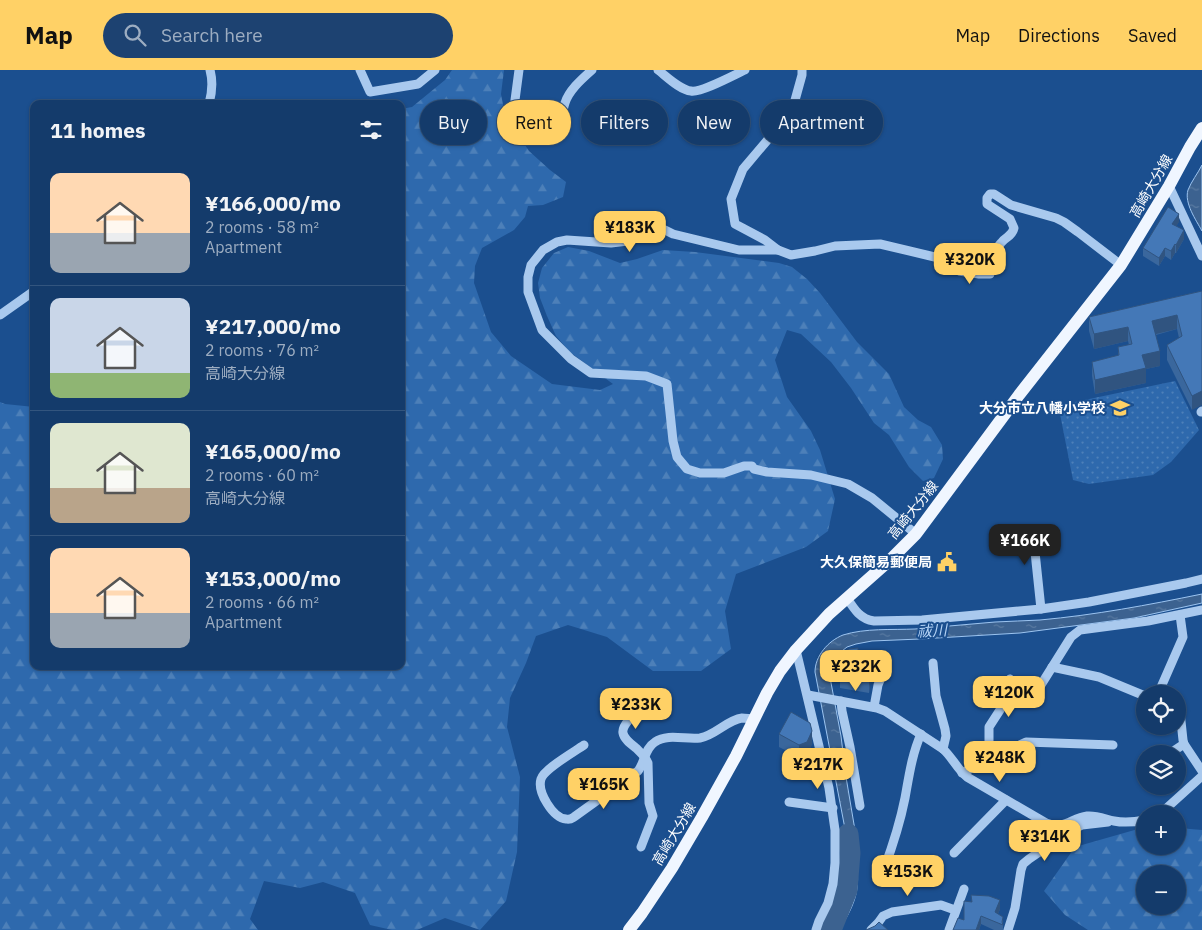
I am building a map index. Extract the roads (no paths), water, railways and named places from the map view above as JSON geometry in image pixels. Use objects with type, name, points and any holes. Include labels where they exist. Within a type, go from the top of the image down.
[{"type":"main road","name":"高崎大分線","points":[[629,930],[672,868],[702,817],[736,756],[767,693],[780,672],[796,650],[829,614],[890,560],[916,534],[1019,395],[1120,265],[1202,128]]},
{"type":"street","points":[[210,70],[212,78],[210,100]]},
{"type":"street","points":[[360,70],[370,92],[418,84],[435,70]]},
{"type":"street","points":[[519,70],[515,100],[516,122],[523,129],[538,136],[551,139],[558,135],[564,104],[570,93],[592,70]]},
{"type":"street","points":[[658,70],[676,84],[691,92],[711,86],[745,70]]},
{"type":"street","points":[[802,70],[792,111],[743,169],[731,199],[734,224],[765,240],[778,250],[791,255],[816,252],[835,246],[880,244],[943,259],[959,271],[990,274],[998,247],[1002,241],[1011,235],[1014,228],[1010,219],[987,204],[987,198],[990,194],[994,194],[1011,205],[1064,222],[1120,265]]},
{"type":"street","points":[[1169,186],[1202,256]]},
{"type":"street","points":[[778,250],[739,250],[657,229],[641,233],[628,241],[611,243],[567,240],[557,242],[543,250],[531,265],[528,277],[528,292],[542,330],[571,359],[591,373],[646,376],[667,384],[672,441],[677,457],[687,469],[700,473],[724,473],[744,466],[752,466],[754,469],[767,472],[811,475],[848,484],[872,498],[916,534]]},
{"type":"street","points":[[0,315],[30,294]]},
{"type":"street","points":[[1041,609],[1035,552],[1038,546],[1046,543]]},
{"type":"street","points":[[847,598],[861,616],[868,620],[922,620],[1041,609],[1089,602],[1186,584],[1202,579]]},
{"type":"street","points":[[1034,696],[1070,637],[1080,630],[1202,610]]},
{"type":"street","points":[[1162,685],[1183,637],[1180,615]]},
{"type":"street","points":[[796,650],[811,696],[833,808],[836,840],[834,876],[828,903],[816,930]]},
{"type":"street","points":[[932,663],[936,696],[946,729],[942,749]]},
{"type":"street","points":[[1052,667],[1099,677],[1136,692]]},
{"type":"street","points":[[874,707],[878,684],[883,673]]},
{"type":"street","points":[[995,758],[989,747],[989,727],[1000,710],[1010,679]]},
{"type":"street","points":[[811,696],[874,707],[885,711],[948,753],[962,773],[1050,825],[1065,825],[1084,816],[1116,821],[1136,821]]},
{"type":"street","points":[[838,700],[850,747],[860,806]]},
{"type":"street","points":[[641,847],[653,816],[649,803],[648,768],[646,757],[626,738],[622,729],[647,702]]},
{"type":"street","points":[[584,745],[546,771],[541,777],[540,784],[544,798],[552,809],[568,820],[638,771],[654,742],[663,738],[701,738],[712,734],[733,721],[744,718],[754,719]]},
{"type":"street","points":[[884,869],[896,839],[910,767],[921,734]]},
{"type":"street","points":[[1182,735],[1184,744],[1202,771]]},
{"type":"street","points":[[962,773],[1026,742],[1113,745]]},
{"type":"street","points":[[1170,805],[1202,776]]},
{"type":"street","points":[[954,853],[1006,800]]},
{"type":"street","points":[[789,802],[833,808]]},
{"type":"street","points":[[1008,930],[1015,908],[1020,870],[1029,858],[1082,825],[1116,821]]},
{"type":"street","points":[[949,930],[964,889]]},
{"type":"street","points":[[871,930],[883,916],[892,912],[941,905],[956,910]]},
{"type":"water","points":[[1202,165],[1202,231],[1191,211],[1187,195],[1189,187]]},
{"type":"water","points":[[1202,594],[1202,603],[1134,618],[1020,633],[872,641],[847,647],[832,659],[828,664],[829,672],[859,854],[856,855],[858,874],[855,899],[840,930],[827,930],[838,907],[846,882],[851,875],[846,834],[815,672],[817,660],[832,641],[843,635],[860,631],[915,629],[1061,618]]},
{"type":"waterway","name":"祓川","points":[[831,930],[847,890],[850,853],[848,834]]},
{"type":"place","name":"大分市立八幡小学校","points":[[1120,408]]},
{"type":"place","name":"大久保簡易郵便局","points":[[947,562]]}]
